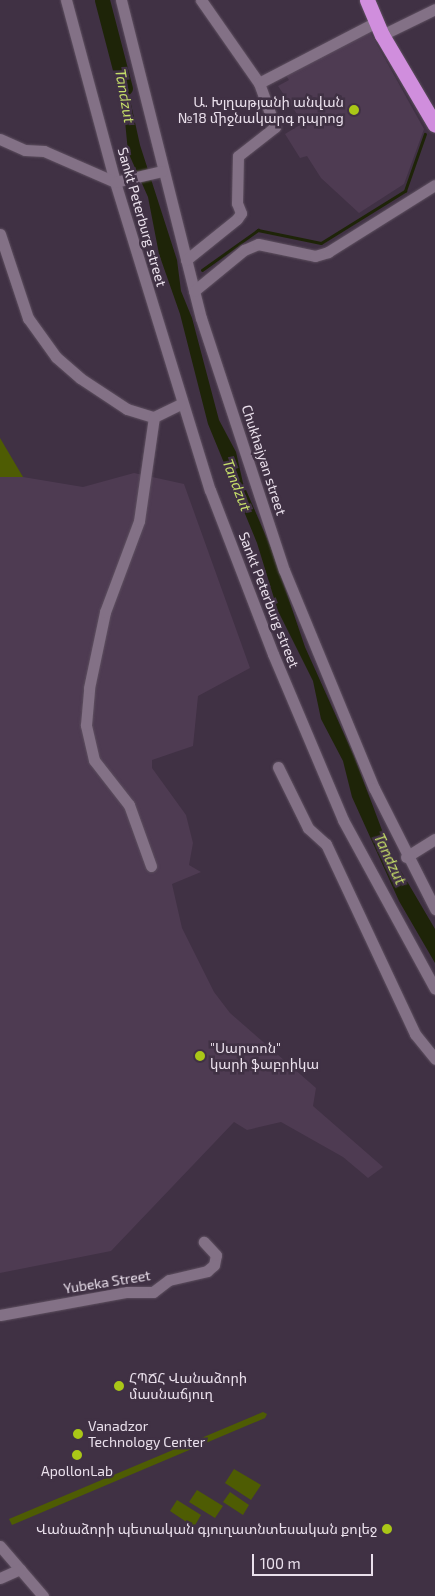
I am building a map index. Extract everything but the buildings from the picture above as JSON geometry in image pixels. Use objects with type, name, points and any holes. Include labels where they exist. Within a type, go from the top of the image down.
[{"type":"highway","points":[[367,0],[379,29],[435,126]]},
{"type":"street","name":"Sankt Peterburg street","points":[[66,0],[115,182],[181,404],[210,490],[270,645],[343,820],[435,989]]},
{"type":"street","name":"Chukhajyan street","points":[[121,0],[158,172],[194,291],[284,570],[350,732],[406,857],[435,909]]},
{"type":"street","points":[[186,260],[237,219],[241,213],[237,203],[238,156],[275,128],[259,83],[200,0]]},
{"type":"street","points":[[259,83],[379,29],[435,9]]},
{"type":"street","points":[[0,139],[25,150],[44,152],[115,182],[158,172]]},
{"type":"street","points":[[194,291],[244,250],[258,244],[315,256],[322,255],[435,185]]},
{"type":"street","points":[[0,234],[28,318],[56,357],[80,378],[127,408],[154,417],[181,404]]},
{"type":"street","points":[[152,866],[129,805],[94,760],[86,725],[89,688],[106,612],[139,521],[154,417]]},
{"type":"street","points":[[278,767],[308,828],[326,844],[415,1034],[435,1059]]},
{"type":"street","points":[[406,857],[435,839]]},
{"type":"street","name":"Yubeka Street","points":[[0,1315],[127,1292],[153,1292],[169,1280],[207,1271],[214,1265],[216,1255],[204,1242]]},
{"type":"street","points":[[0,1546],[43,1596]]},
{"type":"street","points":[[0,1578],[20,1569]]},
{"type":"shaded area","name":"Ա. Խլղաթյանի անվան №18 միջնակարգ դպրոց","points":[[370,32],[424,129],[404,184],[359,213],[321,178],[307,156],[300,158],[285,134],[303,123],[278,86],[289,80],[285,74]]},
{"type":"shaded area","points":[[134,473],[184,484],[250,668],[198,696],[193,746],[152,760],[152,768],[186,815],[193,843],[189,865],[201,872],[172,884],[182,928],[214,992],[230,1013],[316,1088],[313,1106],[383,1167],[368,1178],[343,1157],[281,1122],[247,1130],[234,1122],[111,1251],[0,1273],[0,477],[23,477],[83,487]]},
{"type":"green space","points":[[0,438],[23,477],[0,477]]},
{"type":"green space","points":[[263,1412],[267,1414],[265,1418],[12,1525],[9,1519]]},
{"type":"green space","points":[[234,1469],[261,1485],[251,1500],[225,1483]]},
{"type":"green space","points":[[197,1490],[223,1506],[215,1518],[189,1502]]},
{"type":"green space","points":[[230,1492],[249,1505],[243,1515],[223,1502]]},
{"type":"green space","points":[[177,1500],[201,1515],[194,1527],[170,1511]]},
{"type":"water","points":[[123,68],[140,145],[177,260],[181,291],[192,318],[219,420],[236,452],[243,483],[272,550],[305,647],[354,756],[391,854],[435,929],[435,963],[399,901],[352,797],[343,761],[321,719],[313,681],[278,611],[257,543],[208,424],[180,314],[159,254],[148,197],[128,152],[120,69]]},
{"type":"waterway","name":"Tandzut","points":[[102,0],[125,88]]},
{"type":"waterway","points":[[202,270],[258,230],[321,243],[405,191],[425,134]]},
{"type":"place","name":"Ա. Խլղաթյանի անվան №18 միջնակարգ դպրոց","points":[[354,110]]},
{"type":"place","name":"\"Սարտոն\" կարի ֆաբրիկա","points":[[200,1056]]},
{"type":"place","name":"ՀՊՃՀ Վանաձորի մասնաճյուղ","points":[[119,1386]]},
{"type":"place","name":"Vanadzor Technology Center","points":[[78,1434]]},
{"type":"place","name":"ApollonLab","points":[[77,1455]]},
{"type":"place","name":"Վանաձորի պետական գյուղատնտեսական քոլեջ","points":[[387,1529]]}]
